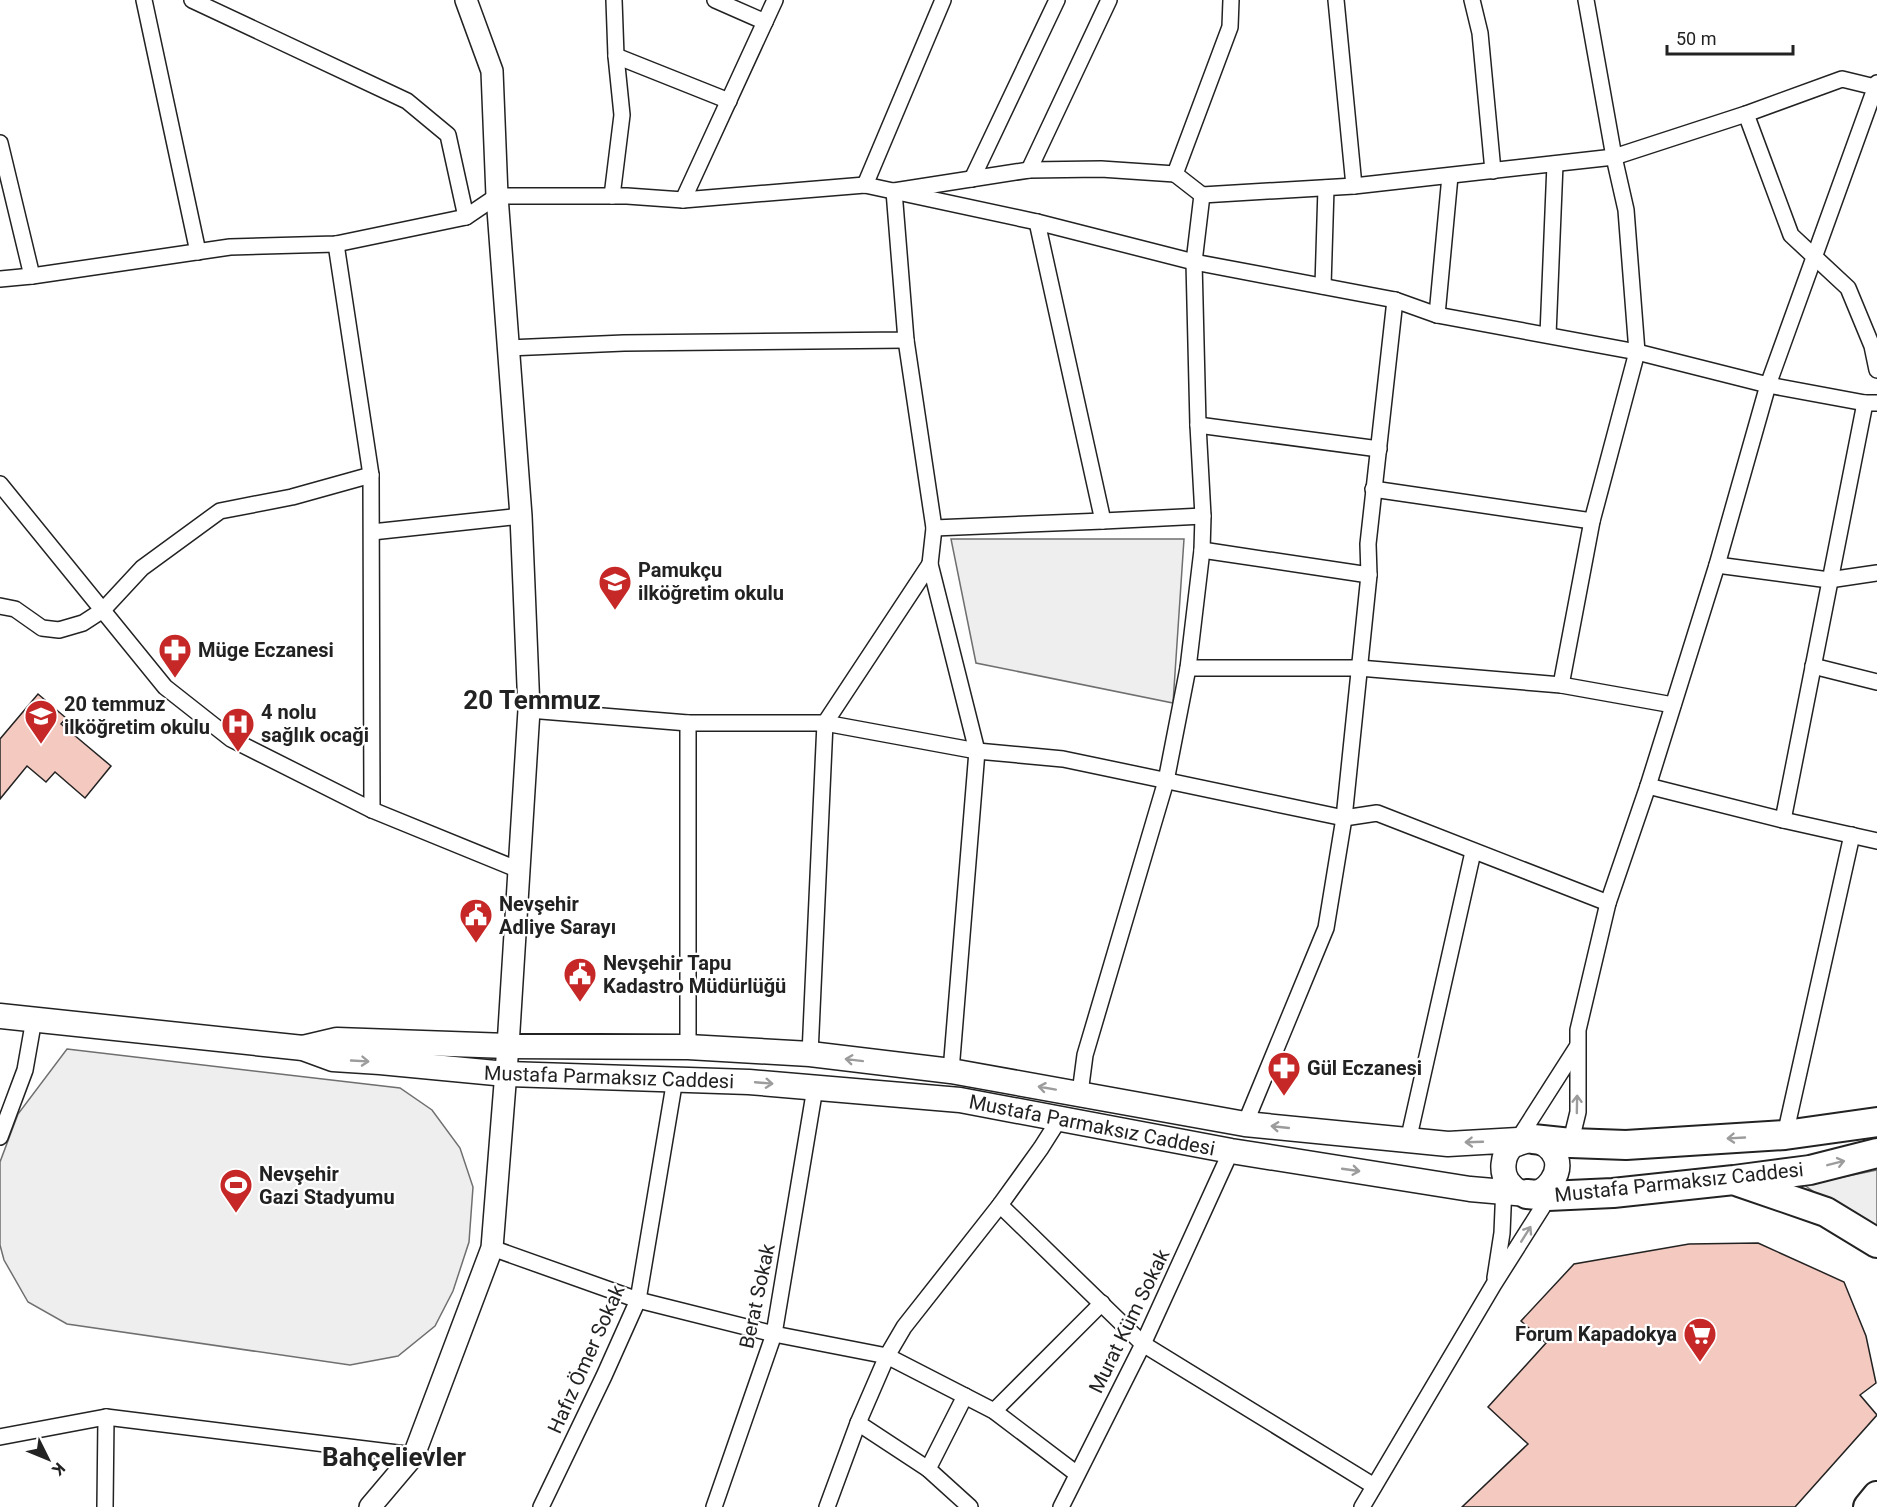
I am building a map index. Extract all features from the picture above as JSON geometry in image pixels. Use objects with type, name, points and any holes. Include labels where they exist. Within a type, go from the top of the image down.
[{"type":"highway","points":[[1520,1143],[1626,1145],[1785,1136],[1877,1122]]},
{"type":"highway","name":"Mustafa Parmaksız Caddesi","points":[[1527,1186],[1613,1193],[1810,1170],[1877,1153]]},
{"type":"highway","points":[[1734,1180],[1826,1212],[1877,1243]]},
{"type":"highway","points":[[1868,1507],[1877,1496]]},
{"type":"main road","name":"Mustafa Parmaksız Caddesi","points":[[0,1016],[303,1048],[333,1059],[506,1074],[749,1082],[960,1100],[1232,1151],[1470,1189],[1527,1186]]},
{"type":"main road","name":"Mustafa Parmaksız Caddesi","points":[[303,1048],[337,1040],[508,1046],[688,1047],[810,1054],[951,1071],[1245,1124],[1448,1144],[1520,1143]]},
{"type":"main road","points":[[1520,1143],[1543,1143],[1551,1149],[1556,1159],[1557,1169],[1527,1186],[1504,1158],[1520,1143]]},
{"type":"street","points":[[144,0],[198,252]]},
{"type":"street","points":[[192,0],[407,102],[448,135],[466,217]]},
{"type":"street","points":[[370,1507],[414,1455],[492,1248],[508,1046],[529,710],[521,516],[497,196],[492,71],[466,0]]},
{"type":"street","points":[[612,196],[622,115],[616,56],[614,0]]},
{"type":"street","points":[[715,0],[765,22]]},
{"type":"street","points":[[683,200],[775,0]]},
{"type":"street","points":[[865,185],[943,0]]},
{"type":"street","points":[[972,179],[1057,0]]},
{"type":"street","points":[[1029,170],[1109,0]]},
{"type":"street","points":[[1175,174],[1230,27],[1231,0]]},
{"type":"street","points":[[1336,0],[1354,186]]},
{"type":"street","points":[[1472,0],[1480,33],[1493,171]]},
{"type":"street","points":[[1561,685],[1592,521],[1637,352],[1626,210],[1614,157],[1586,0]]},
{"type":"street","points":[[616,56],[729,101]]},
{"type":"street","points":[[894,191],[1029,170],[1101,169],[1175,174],[1202,195],[1354,186],[1450,176],[1614,157],[1746,114],[1842,79],[1876,87],[1768,386],[1717,565],[1648,786],[1608,903],[1578,1030],[1578,1112],[1571,1143],[1527,1186],[1502,1233],[1494,1284]]},
{"type":"street","points":[[1746,114],[1791,235],[1848,288],[1872,346],[1877,370]]},
{"type":"street","points":[[0,143],[32,276]]},
{"type":"street","points":[[1548,335],[1555,164]]},
{"type":"street","points":[[1437,315],[1450,176]]},
{"type":"street","points":[[0,279],[230,248],[336,244],[466,217],[497,196],[612,196],[683,200],[865,185],[1037,222],[1194,262],[1395,300],[1437,315],[1637,352],[1768,386],[1871,403],[1829,580],[1783,820]]},
{"type":"street","points":[[1323,286],[1326,188]]},
{"type":"street","points":[[894,191],[906,340],[934,528],[930,564],[977,751],[951,1071]]},
{"type":"street","points":[[1080,1093],[1085,1055],[1166,781],[1188,668],[1202,550],[1203,516],[1194,262],[1202,195]]},
{"type":"street","points":[[1037,222],[1103,521]]},
{"type":"street","points":[[336,244],[371,476],[372,810]]},
{"type":"street","points":[[1245,1124],[1326,928],[1344,818],[1369,575],[1368,543],[1373,489],[1395,300]]},
{"type":"street","points":[[508,348],[624,343],[906,340]]},
{"type":"street","points":[[1198,425],[1378,449]]},
{"type":"street","points":[[0,606],[15,609],[42,628],[59,630],[83,623],[103,610],[142,568],[220,511],[292,497],[371,476]]},
{"type":"street","points":[[0,484],[165,687],[231,739],[372,810],[519,870]]},
{"type":"street","points":[[1373,489],[1592,521]]},
{"type":"street","points":[[372,532],[521,516]]},
{"type":"street","points":[[934,528],[1203,516]]},
{"type":"street","points":[[1202,550],[1369,575]]},
{"type":"street","points":[[810,1054],[825,723],[930,564]]},
{"type":"street","points":[[1717,565],[1829,580],[1877,573]]},
{"type":"street","points":[[1812,666],[1877,682]]},
{"type":"street","points":[[1188,668],[1359,668],[1561,685],[1673,705]]},
{"type":"street","points":[[529,710],[688,723],[825,723],[977,751],[1063,759],[1344,818],[1377,813],[1608,903]]},
{"type":"street","points":[[688,723],[688,1047]]},
{"type":"street","points":[[1648,786],[1877,841]]},
{"type":"street","points":[[1785,1136],[1852,836]]},
{"type":"street","points":[[1408,1141],[1473,852]]},
{"type":"street","points":[[0,1137],[25,1070],[34,1019]]},
{"type":"street","points":[[1520,1143],[1577,1047]]},
{"type":"street","name":"Hafız Ömer Sokak","points":[[541,1507],[639,1300],[675,1080]]},
{"type":"street","name":"Berat Sokak","points":[[714,1507],[774,1334],[815,1088]]},
{"type":"street","points":[[827,1507],[858,1423],[887,1356],[904,1326],[1000,1205],[1060,1118]]},
{"type":"street","name":"Murat Küm Sokak","points":[[1061,1507],[1143,1344],[1232,1151]]},
{"type":"street","points":[[1362,1507],[1494,1284],[1527,1186]]},
{"type":"street","points":[[1000,1205],[1143,1344],[1374,1486]]},
{"type":"street","points":[[492,1248],[639,1300],[774,1334],[887,1356],[994,1411],[1077,1474]]},
{"type":"street","points":[[994,1411],[1102,1303]]},
{"type":"street","points":[[928,1469],[965,1396]]},
{"type":"street","points":[[0,1437],[106,1417],[414,1455]]},
{"type":"street","points":[[105,1507],[106,1417]]},
{"type":"street","points":[[858,1423],[928,1469],[970,1507]]},
{"type":"shaded area","points":[[951,539],[1184,539],[1173,703],[976,663]]},
{"type":"shaded area","name":"Nevşehir Gazi Stadyumu","points":[[67,1049],[400,1088],[432,1110],[460,1148],[473,1187],[469,1242],[453,1291],[435,1326],[398,1356],[350,1365],[67,1324],[28,1302],[4,1260],[0,1245],[0,1162],[18,1114]]},
{"type":"shaded area","points":[[1877,1170],[1877,1235],[1804,1185]]},
{"type":"building","points":[[38,694],[66,718],[61,724],[111,766],[85,798],[55,772],[46,782],[27,766],[0,799],[0,739]]},
{"type":"building","name":"Forum Kapadokya","points":[[1758,1243],[1844,1282],[1866,1336],[1876,1383],[1860,1395],[1877,1415],[1795,1507],[1462,1507],[1528,1444],[1488,1407],[1546,1343],[1521,1321],[1574,1264],[1689,1244]]},
{"type":"place","name":"Pamukçu ilköğretim okulu","points":[[615,611]]},
{"type":"place","name":"Müge Eczanesi","points":[[175,679]]},
{"type":"place","name":"20 temmuz ilköğretim okulu","points":[[41,745]]},
{"type":"place","name":"4 nolu sağlık ocaği","points":[[238,753]]},
{"type":"place","name":"Nevşehir Adliye Sarayı","points":[[476,944]]},
{"type":"place","name":"Nevşehir Tapu Kadastro Müdürlüğü","points":[[580,1003]]},
{"type":"place","name":"Gül Eczanesi","points":[[1284,1097]]},
{"type":"place","name":"Nevşehir Gazi Stadyumu","points":[[236,1214]]},
{"type":"place","name":"Forum Kapadokya","points":[[1700,1363]]},
{"type":"district","name":"20 Temmuz","points":[[532,700]]},
{"type":"district","name":"Bahçelievler","points":[[394,1457]]}]
